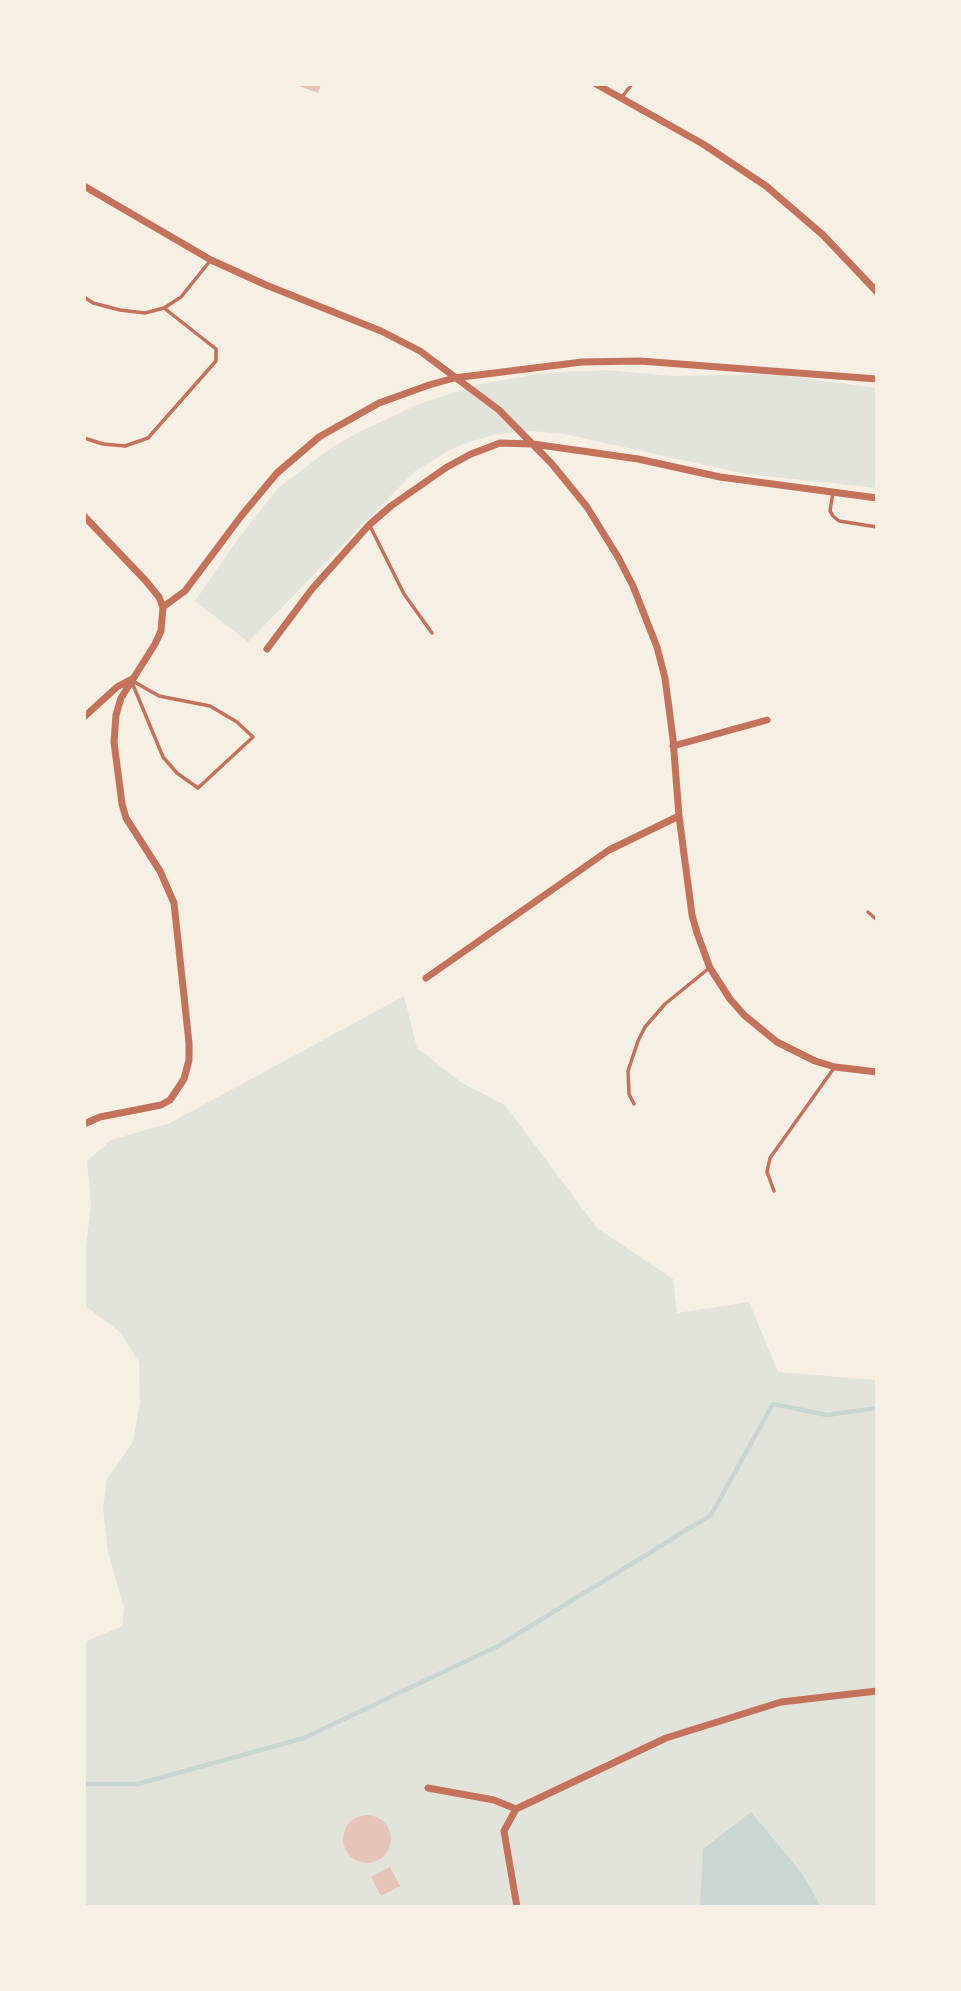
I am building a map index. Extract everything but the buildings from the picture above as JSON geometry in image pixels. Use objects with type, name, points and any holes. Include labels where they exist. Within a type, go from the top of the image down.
[{"type":"street","points":[[596,84],[703,144],[766,186],[823,235],[877,292]]},
{"type":"street","points":[[84,186],[211,260],[381,331],[421,351],[499,410],[533,444],[587,507],[618,557],[649,626],[665,678],[692,915],[702,951],[710,968],[730,999],[760,1029],[795,1052],[835,1067],[877,1072]]},
{"type":"street","points":[[163,607],[185,591],[277,473],[319,438],[379,403],[429,385],[454,378],[582,362],[640,361],[877,379]]},
{"type":"street","points":[[267,649],[312,589],[369,525],[419,484],[471,454],[500,443],[533,444],[638,459],[720,477],[877,498]]},
{"type":"street","points":[[84,516],[145,580],[159,597],[163,607],[164,617],[158,638],[121,698],[114,730],[120,791],[126,818],[160,871],[174,903],[190,1042],[184,1079],[178,1091],[162,1105],[100,1117],[84,1124]]},
{"type":"street","points":[[84,717],[117,687],[131,680]]},
{"type":"street","points":[[673,746],[767,720]]},
{"type":"street","points":[[426,978],[609,850],[679,816]]},
{"type":"street","points":[[517,1907],[504,1831],[516,1809],[666,1738],[781,1702],[877,1691]]},
{"type":"street","points":[[428,1788],[494,1800],[516,1809]]},
{"type":"lane","points":[[622,97],[632,84]]},
{"type":"lane","points":[[84,297],[93,303],[120,310],[145,313],[164,308],[181,297],[211,260]]},
{"type":"lane","points":[[84,438],[103,444],[125,446],[148,438],[216,361],[216,349],[164,308]]},
{"type":"lane","points":[[833,492],[830,511],[839,521],[877,527]]},
{"type":"lane","points":[[369,525],[404,594],[432,632]]},
{"type":"lane","points":[[131,680],[159,696],[210,706],[237,722],[253,737],[198,788],[177,773],[163,757],[131,680]]},
{"type":"lane","points":[[868,912],[877,920]]},
{"type":"lane","points":[[634,1104],[629,1094],[628,1071],[638,1041],[650,1021],[671,998],[710,968]]},
{"type":"lane","points":[[774,1191],[766,1172],[770,1158],[835,1067]]},
{"type":"shaded area","points":[[607,370],[671,376],[772,374],[877,388],[877,488],[746,474],[564,434],[531,431],[497,434],[463,444],[414,472],[248,642],[195,601],[278,488],[331,448],[359,432],[419,404],[480,384],[543,373]]},
{"type":"shaded area","points":[[404,996],[417,1048],[462,1083],[505,1105],[597,1228],[673,1279],[677,1313],[749,1302],[778,1372],[877,1380],[877,1907],[84,1907],[84,1642],[122,1626],[124,1608],[108,1552],[103,1509],[107,1479],[133,1442],[140,1403],[139,1362],[120,1332],[84,1305],[84,1266],[91,1203],[87,1161],[111,1140],[170,1123]]},
{"type":"shaded area","points":[[751,1812],[801,1872],[821,1907],[700,1907],[703,1849]]},
{"type":"waterway","points":[[84,1784],[138,1784],[304,1738],[498,1646],[711,1515],[773,1404],[827,1415],[877,1408]]}]
